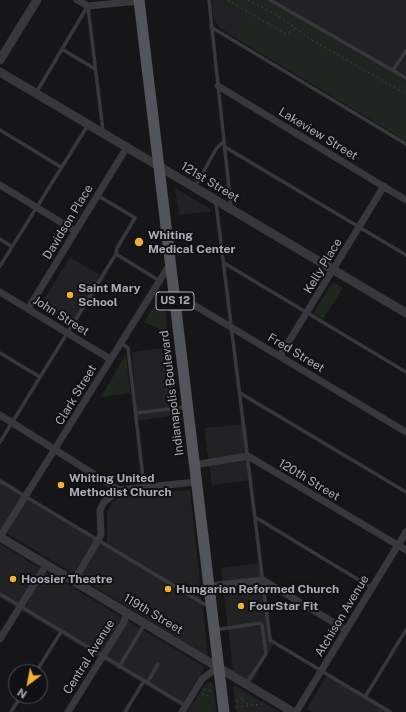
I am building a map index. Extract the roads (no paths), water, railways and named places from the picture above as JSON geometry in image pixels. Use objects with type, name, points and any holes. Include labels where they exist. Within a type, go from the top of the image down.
[{"type":"main road","name":"Indianapolis Boulevard","points":[[139,0],[224,712]]},
{"type":"street","points":[[0,60],[37,0]]},
{"type":"street","points":[[77,0],[88,6],[139,0]]},
{"type":"street","name":"121st Street","points":[[0,72],[232,208],[406,314]]},
{"type":"street","name":"Lakeview Street","points":[[218,86],[406,200]]},
{"type":"street","name":"Davidson Place","points":[[28,309],[127,147]]},
{"type":"street","points":[[0,185],[76,231]]},
{"type":"street","name":"Kelly Place","points":[[280,356],[384,186]]},
{"type":"street","name":"Clark Street","points":[[0,537],[170,263]]},
{"type":"street","name":"John Street","points":[[0,292],[110,359]]},
{"type":"street","name":"Fred Street","points":[[174,293],[406,432]]},
{"type":"street","points":[[0,415],[56,449],[62,456],[119,490]]},
{"type":"street","points":[[194,465],[248,456]]},
{"type":"street","name":"120th Street","points":[[248,456],[406,550]]},
{"type":"street","points":[[74,581],[101,535],[99,518],[104,502],[119,490],[196,482]]},
{"type":"street","name":"Atchison Avenue","points":[[296,712],[406,532]]},
{"type":"street","name":"119th Street","points":[[0,537],[218,667],[245,688],[293,712]]},
{"type":"street","points":[[0,639],[46,565]]},
{"type":"street","points":[[208,586],[263,580],[346,630]]},
{"type":"street","name":"Central Avenue","points":[[68,712],[127,613]]},
{"type":"street","points":[[184,709],[202,679],[218,667]]},
{"type":"lane","points":[[209,0],[224,147],[232,208]]},
{"type":"lane","points":[[270,0],[406,78]]},
{"type":"lane","points":[[36,93],[88,6]]},
{"type":"lane","points":[[88,6],[103,132]]},
{"type":"lane","points":[[211,27],[406,144]]},
{"type":"lane","points":[[62,49],[95,69]]},
{"type":"lane","points":[[393,70],[406,51]]},
{"type":"lane","points":[[0,266],[88,124]]},
{"type":"lane","points":[[0,130],[61,167]]},
{"type":"lane","points":[[195,187],[216,149],[224,141]]},
{"type":"lane","points":[[224,147],[406,255]]},
{"type":"lane","points":[[0,442],[116,254],[117,248],[135,218],[97,196]]},
{"type":"lane","points":[[216,199],[270,640],[390,712]]},
{"type":"lane","points":[[0,239],[12,247]]},
{"type":"lane","points":[[116,254],[160,281]]},
{"type":"lane","points":[[224,263],[406,372]]},
{"type":"lane","points":[[121,343],[128,348],[144,487]]},
{"type":"lane","points":[[0,353],[40,377]]},
{"type":"lane","points":[[240,393],[406,492]]},
{"type":"lane","points":[[136,413],[187,407]]},
{"type":"lane","points":[[0,481],[211,608]]},
{"type":"lane","points":[[255,517],[372,588]]},
{"type":"lane","points":[[0,594],[145,682],[184,709]]},
{"type":"lane","points":[[214,630],[260,623],[262,625],[266,654],[245,688]]},
{"type":"lane","points":[[119,666],[145,624]]},
{"type":"lane","points":[[365,697],[406,630]]},
{"type":"lane","points":[[41,664],[61,632]]},
{"type":"lane","points":[[125,712],[158,664]]},
{"type":"place","name":"Whiting Medical Center","points":[[139,242]]},
{"type":"place","name":"Saint Mary School","points":[[70,295]]},
{"type":"place","name":"Whiting United Methodist Church","points":[[61,485]]},
{"type":"place","name":"Hoosier Theatre","points":[[13,579]]},
{"type":"place","name":"Hungarian Reformed Church","points":[[168,589]]},
{"type":"place","name":"FourStar Fit","points":[[241,606]]}]
